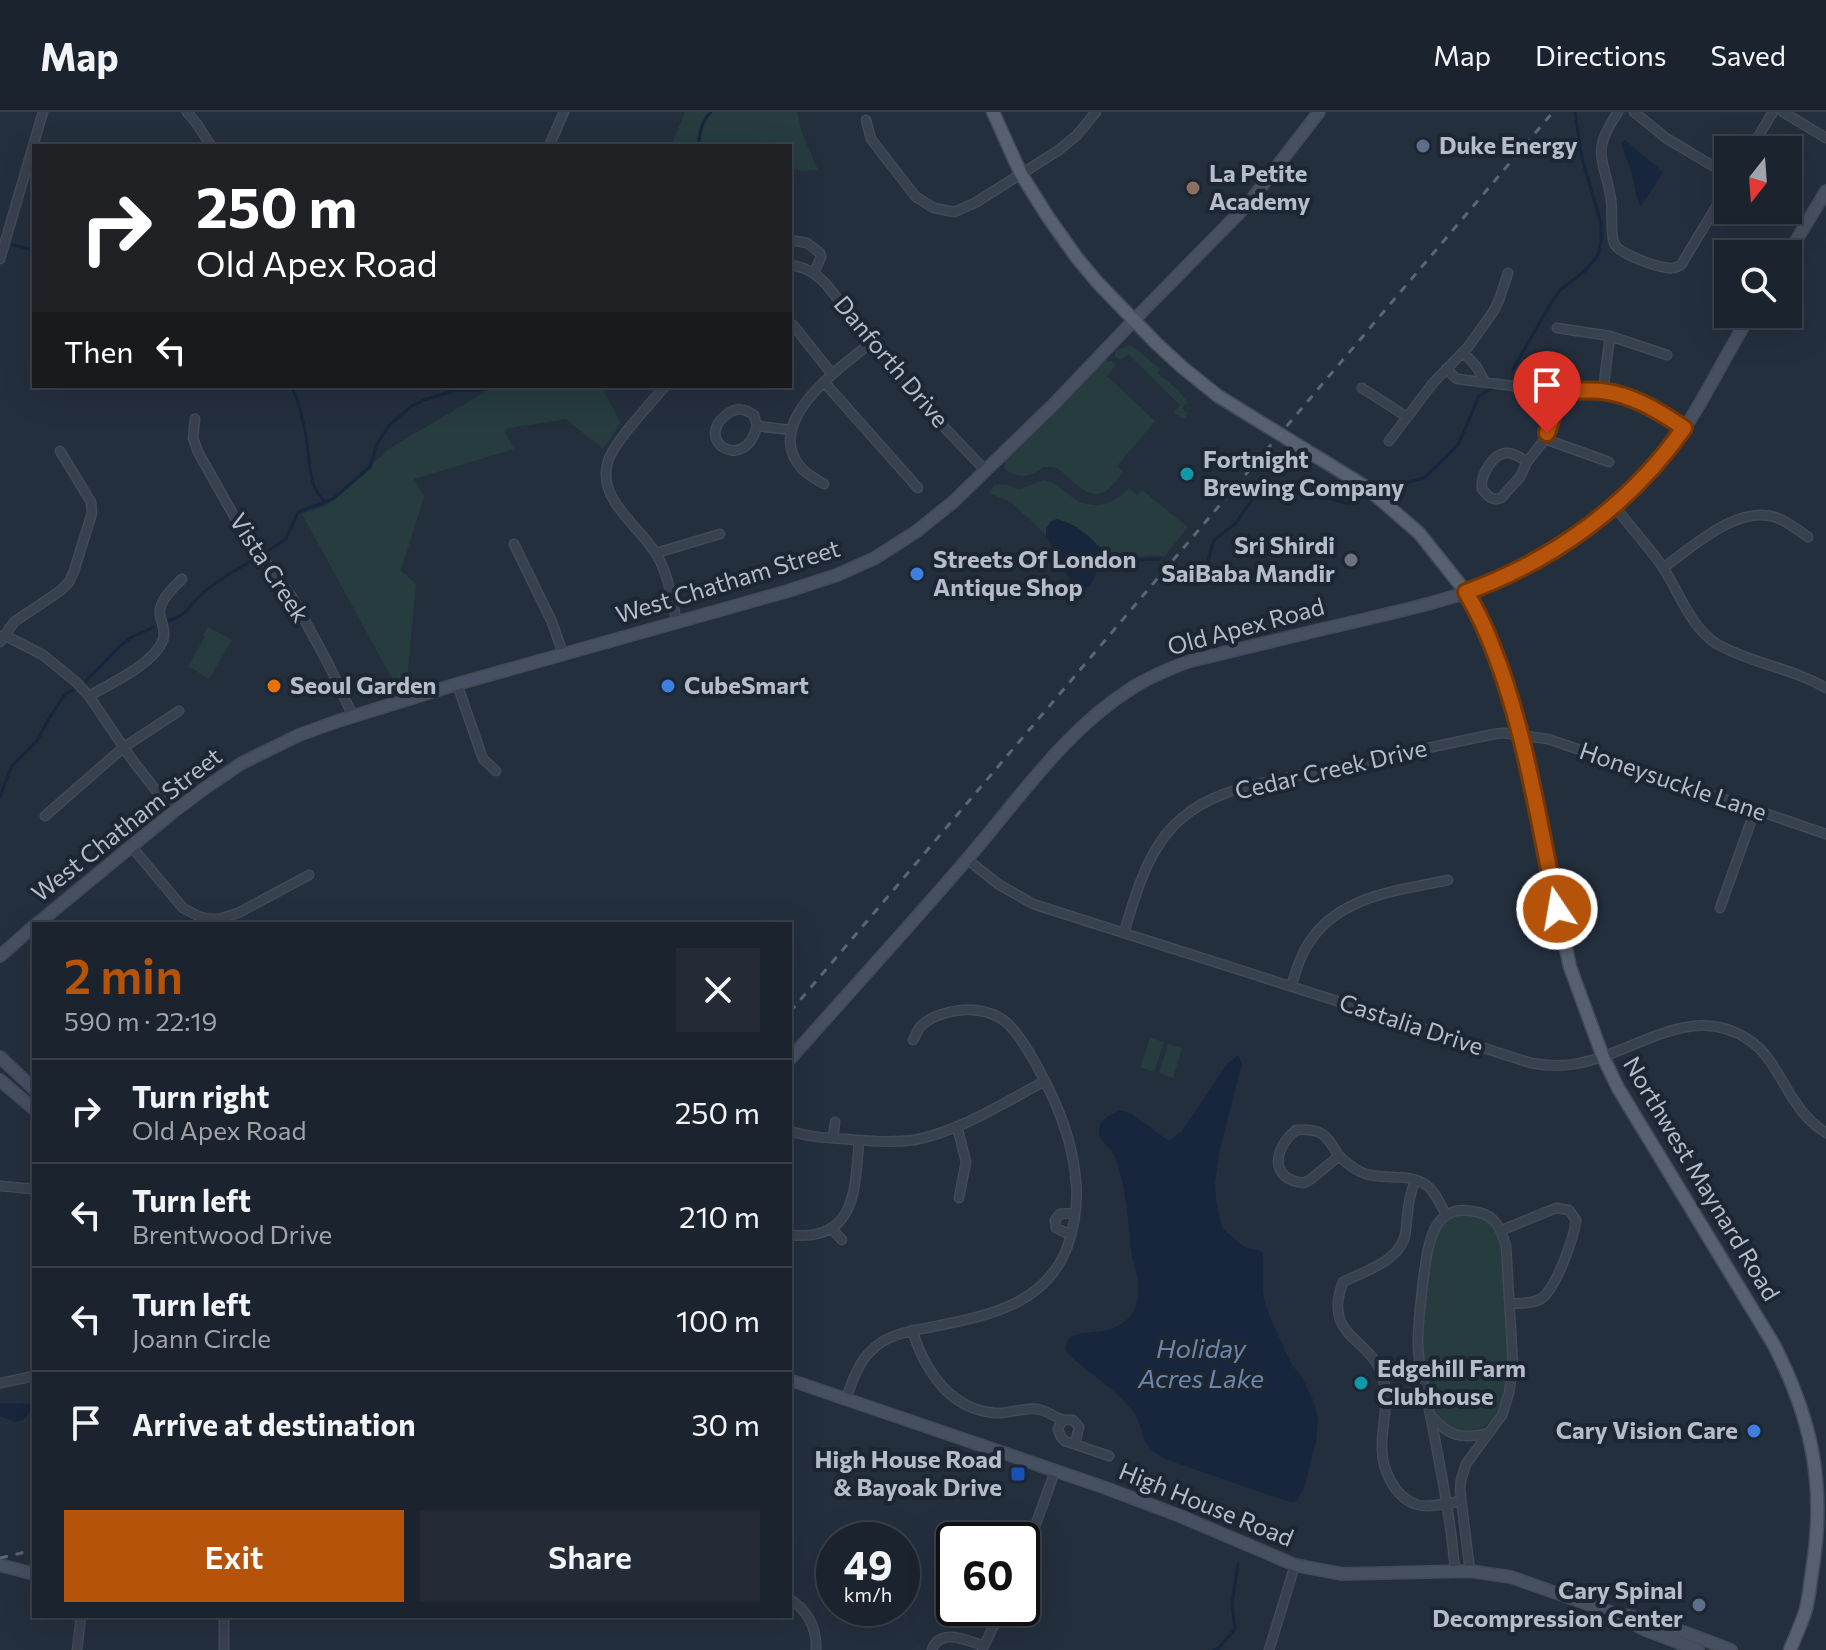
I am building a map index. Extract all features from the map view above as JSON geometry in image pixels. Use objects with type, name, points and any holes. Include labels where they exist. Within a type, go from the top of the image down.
[{"type":"main road","name":"Northwest Maynard Road","points":[[993,112],[1021,174],[1048,217],[1077,258],[1134,320],[1182,367],[1218,396],[1376,495],[1419,533],[1466,592],[1499,664],[1520,735],[1570,967],[1603,1057],[1618,1088],[1774,1345],[1792,1380],[1806,1420],[1817,1483],[1816,1545],[1806,1610],[1790,1650]]},
{"type":"main road","name":"West Chatham Street","points":[[39,922],[173,812],[242,763],[299,735],[457,684],[837,575],[875,558],[917,531],[953,502],[1054,404],[1248,204],[1319,112]]},
{"type":"main road","points":[[1796,240],[1826,191]]},
{"type":"main road","name":"Old Apex Road","points":[[792,1057],[1065,744],[1096,715],[1134,686],[1187,662],[1466,592],[1492,583],[1558,547],[1615,506],[1666,454],[1743,328]]},
{"type":"main road","name":"West Chatham Street","points":[[0,956],[32,928]]},
{"type":"main road","points":[[0,1057],[32,1087]]},
{"type":"main road","points":[[1,1083],[32,1107]]},
{"type":"main road","name":"High House Road","points":[[792,1381],[1180,1516],[1295,1565],[1342,1574],[1470,1571],[1511,1577],[1616,1614],[1643,1629],[1698,1650]]},
{"type":"main road","points":[[0,1565],[32,1573]]},
{"type":"main road","name":"High House Road","points":[[1616,1614],[1647,1619],[1731,1650]]},
{"type":"street","points":[[33,144],[43,112]]},
{"type":"street","points":[[187,112],[210,144]]},
{"type":"street","points":[[550,144],[564,112]]},
{"type":"street","points":[[866,120],[871,139],[916,197],[934,208],[954,212],[963,210],[1067,143],[1096,112]]},
{"type":"street","points":[[1618,112],[1607,128],[1600,150],[1610,197],[1614,242],[1622,252],[1669,268],[1681,265],[1714,210]]},
{"type":"street","points":[[1634,112],[1666,138],[1714,167]]},
{"type":"street","points":[[1758,136],[1773,112]]},
{"type":"street","points":[[1783,112],[1826,138]]},
{"type":"street","points":[[0,259],[4,233],[32,146]]},
{"type":"street","points":[[792,240],[807,243],[820,253],[814,273]]},
{"type":"street","name":"Danforth Drive","points":[[792,265],[805,268],[826,284],[919,401],[985,470]]},
{"type":"street","points":[[1389,441],[1493,312],[1508,273]]},
{"type":"street","points":[[793,325],[832,374]]},
{"type":"street","points":[[1557,328],[1610,336],[1667,355]]},
{"type":"street","points":[[1603,391],[1610,336]]},
{"type":"street","points":[[824,484],[804,470],[799,462],[792,448],[791,430],[798,412],[824,382],[872,342]]},
{"type":"street","points":[[1463,352],[1485,382]]},
{"type":"street","points":[[1446,369],[1457,379],[1555,391],[1603,391],[1647,406],[1684,428]]},
{"type":"street","points":[[824,382],[918,488]]},
{"type":"street","points":[[663,388],[614,447],[606,474],[611,497],[656,553],[664,570],[677,623]]},
{"type":"street","points":[[1362,388],[1407,417]]},
{"type":"street","points":[[1527,462],[1513,453],[1498,456],[1481,480],[1482,489],[1492,499],[1501,498],[1520,477],[1545,439],[1554,411],[1555,391]]},
{"type":"street","points":[[736,409],[754,415],[757,426],[754,438],[739,450],[725,449],[714,436],[718,422],[736,409]]},
{"type":"street","name":"Vista Creek","points":[[195,419],[193,438],[198,452],[243,532],[292,597],[353,716]]},
{"type":"street","points":[[757,426],[791,430]]},
{"type":"street","points":[[1545,439],[1609,462]]},
{"type":"street","points":[[60,451],[91,502],[90,521],[69,582],[55,596],[14,622],[2,638],[43,655],[76,682],[173,812]]},
{"type":"street","points":[[1615,506],[1663,568],[1694,621],[1709,639],[1727,649],[1806,676],[1826,688]]},
{"type":"street","points":[[1663,568],[1727,523],[1747,516],[1776,517],[1808,537]]},
{"type":"street","points":[[656,553],[720,534]]},
{"type":"street","points":[[514,544],[552,622],[563,654]]},
{"type":"street","points":[[89,696],[146,661],[158,648],[165,633],[161,606],[182,579]]},
{"type":"street","points":[[457,684],[483,759],[496,771]]},
{"type":"street","points":[[45,816],[124,747],[179,711]]},
{"type":"street","name":"Cedar Creek Drive","points":[[1124,933],[1152,854],[1173,827],[1206,801],[1248,786],[1490,735],[1520,735]]},
{"type":"street","name":"Honeysuckle Lane","points":[[1520,735],[1548,739],[1826,834]]},
{"type":"street","points":[[1720,908],[1755,810]]},
{"type":"street","points":[[131,846],[183,908],[210,919],[238,913],[309,875]]},
{"type":"street","name":"Castalia Drive","points":[[967,859],[1024,900],[1531,1063],[1570,1065],[1603,1057],[1682,1027],[1706,1024],[1729,1029],[1762,1050],[1807,1118],[1826,1133]]},
{"type":"street","points":[[1291,986],[1307,944],[1327,921],[1344,908],[1380,895],[1448,880]]},
{"type":"street","points":[[846,1399],[861,1362],[872,1349],[888,1338],[912,1330],[991,1314],[1021,1300],[1051,1274],[1071,1235],[1077,1186],[1072,1151],[1060,1112],[1016,1034],[1007,1023],[987,1012],[965,1010],[948,1012],[922,1025],[913,1040]]},
{"type":"street","points":[[792,1132],[859,1141],[915,1139],[957,1126],[1045,1081]]},
{"type":"street","points":[[833,1138],[835,1122]]},
{"type":"street","points":[[957,1126],[966,1162],[959,1198]]},
{"type":"street","points":[[1339,1156],[1304,1183],[1283,1174],[1278,1156],[1284,1141],[1296,1130],[1320,1131],[1327,1136],[1339,1156],[1367,1175],[1409,1178],[1424,1184],[1433,1191],[1446,1215]]},
{"type":"street","points":[[792,1235],[822,1234],[832,1229],[845,1215],[853,1198],[859,1141]]},
{"type":"street","points":[[1416,1180],[1408,1200],[1406,1234],[1400,1249],[1343,1282],[1336,1301],[1343,1326],[1373,1359],[1384,1379],[1386,1399],[1382,1445],[1388,1477],[1405,1498],[1416,1504],[1423,1506],[1461,1501]]},
{"type":"street","points":[[0,1186],[32,1189]]},
{"type":"street","points":[[1502,1230],[1556,1208],[1569,1210],[1576,1220],[1575,1232],[1552,1289],[1540,1301],[1510,1304]]},
{"type":"street","points":[[1455,1571],[1452,1538],[1419,1356],[1419,1329],[1432,1231],[1446,1215],[1457,1211],[1479,1212],[1492,1218],[1502,1230],[1506,1246],[1513,1365],[1502,1415],[1471,1457],[1461,1480],[1470,1571]]},
{"type":"street","points":[[1071,1235],[1056,1228],[1055,1220],[1060,1214],[1075,1213]]},
{"type":"street","points":[[832,1229],[842,1240]]},
{"type":"street","points":[[912,1330],[920,1351],[942,1387],[954,1398],[990,1412],[1037,1409],[1062,1420],[1070,1419],[1080,1431],[1075,1444]]},
{"type":"street","points":[[0,1383],[32,1376]]},
{"type":"street","points":[[1430,1414],[1441,1427],[1456,1435],[1488,1433]]},
{"type":"street","points":[[1062,1420],[1058,1429],[1061,1437],[1109,1456]]},
{"type":"street","points":[[1037,1522],[1055,1471]]},
{"type":"street","points":[[1269,1650],[1295,1565]]},
{"type":"street","points":[[792,1600],[805,1610],[809,1618],[816,1650]]},
{"type":"street","points":[[77,1650],[81,1618]]},
{"type":"street","points":[[224,1618],[224,1650]]},
{"type":"street","points":[[932,1650],[936,1641],[949,1637],[961,1637],[983,1648],[993,1626]]},
{"type":"green space","points":[[685,112],[797,112],[802,133],[818,170],[797,169],[792,173],[792,144],[672,144]]},
{"type":"green space","points":[[1131,345],[1160,369],[1158,374],[1188,402],[1182,408],[1188,414],[1184,419],[1174,413],[1180,405],[1128,354],[1120,360],[1115,356],[1115,351]]},
{"type":"green space","points":[[1104,360],[1116,365],[1107,376],[1155,421],[1117,466],[1123,472],[1113,485],[1099,494],[1092,493],[1056,468],[1044,467],[1025,476],[1005,469],[1005,460]]},
{"type":"green space","points":[[492,388],[602,388],[621,423],[603,449],[566,419],[504,429],[514,449],[414,479],[424,497],[401,570],[416,584],[407,680],[395,684],[302,514],[327,505],[390,448]]},
{"type":"green space","points":[[1044,480],[1090,505],[1105,504],[1128,488],[1137,495],[1142,490],[1188,527],[1164,557],[1121,558],[1099,546],[1046,529],[1046,535],[1012,503],[989,493],[995,484],[1019,489]]},
{"type":"green space","points":[[208,627],[232,640],[209,679],[188,666]]},
{"type":"green space","points":[[1150,1038],[1164,1042],[1154,1072],[1140,1067]]},
{"type":"green space","points":[[1168,1044],[1182,1048],[1173,1078],[1159,1073]]},
{"type":"green space","points":[[1468,1213],[1488,1221],[1500,1238],[1508,1352],[1505,1384],[1497,1410],[1483,1427],[1461,1431],[1444,1424],[1433,1410],[1425,1371],[1423,1328],[1435,1233],[1447,1220]]},
{"type":"water","points":[[1625,140],[1663,172],[1641,206],[1621,143]]},
{"type":"water","points":[[1057,519],[1082,531],[1101,549],[1096,573],[1087,588],[1073,582],[1066,573],[1046,535],[1051,521]]},
{"type":"water","name":"Holiday Acres Lake","points":[[1238,1055],[1242,1064],[1219,1153],[1216,1199],[1224,1230],[1246,1248],[1263,1253],[1264,1299],[1271,1320],[1314,1402],[1318,1420],[1316,1441],[1304,1488],[1297,1501],[1291,1502],[1165,1459],[1156,1453],[1149,1447],[1136,1416],[1124,1401],[1065,1350],[1072,1336],[1122,1324],[1130,1317],[1138,1299],[1138,1279],[1122,1181],[1113,1154],[1100,1135],[1101,1123],[1120,1110],[1132,1114],[1170,1140],[1181,1132],[1226,1065]]},
{"type":"water","points":[[0,1403],[29,1404],[32,1408],[23,1420],[15,1422],[0,1416]]},
{"type":"waterway","points":[[698,144],[703,123],[711,112]]},
{"type":"waterway","points":[[1513,369],[1560,290],[1586,270],[1598,255],[1601,223],[1582,159],[1575,112]]},
{"type":"waterway","points":[[13,245],[32,250]]},
{"type":"waterway","points":[[292,388],[304,423],[312,481],[326,502]]},
{"type":"waterway","points":[[266,552],[286,539],[298,512],[333,499],[370,467],[376,446],[384,433],[410,407],[456,390],[485,388]]},
{"type":"waterway","points":[[1390,487],[1424,478],[1458,445],[1479,396],[1493,388]]},
{"type":"waterway","points":[[1173,570],[1188,578],[1204,575],[1214,540],[1235,524],[1268,477]]},
{"type":"waterway","points":[[1325,497],[1349,504]]},
{"type":"waterway","points":[[1101,553],[1121,561],[1159,559]]},
{"type":"waterway","points":[[169,621],[185,612],[215,583],[253,560]]},
{"type":"waterway","points":[[85,682],[121,645],[154,627]]},
{"type":"waterway","points":[[0,797],[11,767],[37,741],[65,694],[73,690]]},
{"type":"waterway","points":[[1214,1650],[1235,1629],[1232,1604],[1238,1564]]},
{"type":"railway","points":[[792,1010],[1553,112]]},
{"type":"railway","points":[[0,1558],[32,1550]]},
{"type":"place","name":"Duke Energy","points":[[1423,146]]},
{"type":"place","name":"La Petite Academy","points":[[1193,188]]},
{"type":"place","name":"Fortnight Brewing Company","points":[[1187,474]]},
{"type":"place","name":"Sri Shirdi SaiBaba Mandir","points":[[1351,560]]},
{"type":"place","name":"Streets Of London Antique Shop","points":[[917,574]]},
{"type":"place","name":"Seoul Garden","points":[[274,686]]},
{"type":"place","name":"CubeSmart","points":[[668,686]]},
{"type":"place","name":"Edgehill Farm Clubhouse","points":[[1361,1383]]},
{"type":"place","name":"Cary Vision Care","points":[[1754,1431]]},
{"type":"place","name":"High House Road & Bayoak Drive","points":[[1018,1474]]},
{"type":"place","name":"Cary Spinal Decompression Center","points":[[1699,1605]]},
{"type":"route","points":[[1547,433],[1554,411],[1555,391],[1603,391],[1618,395],[1647,406],[1684,428],[1666,454],[1615,506],[1558,547],[1520,569],[1466,592],[1499,664],[1520,735],[1557,909]]}]
